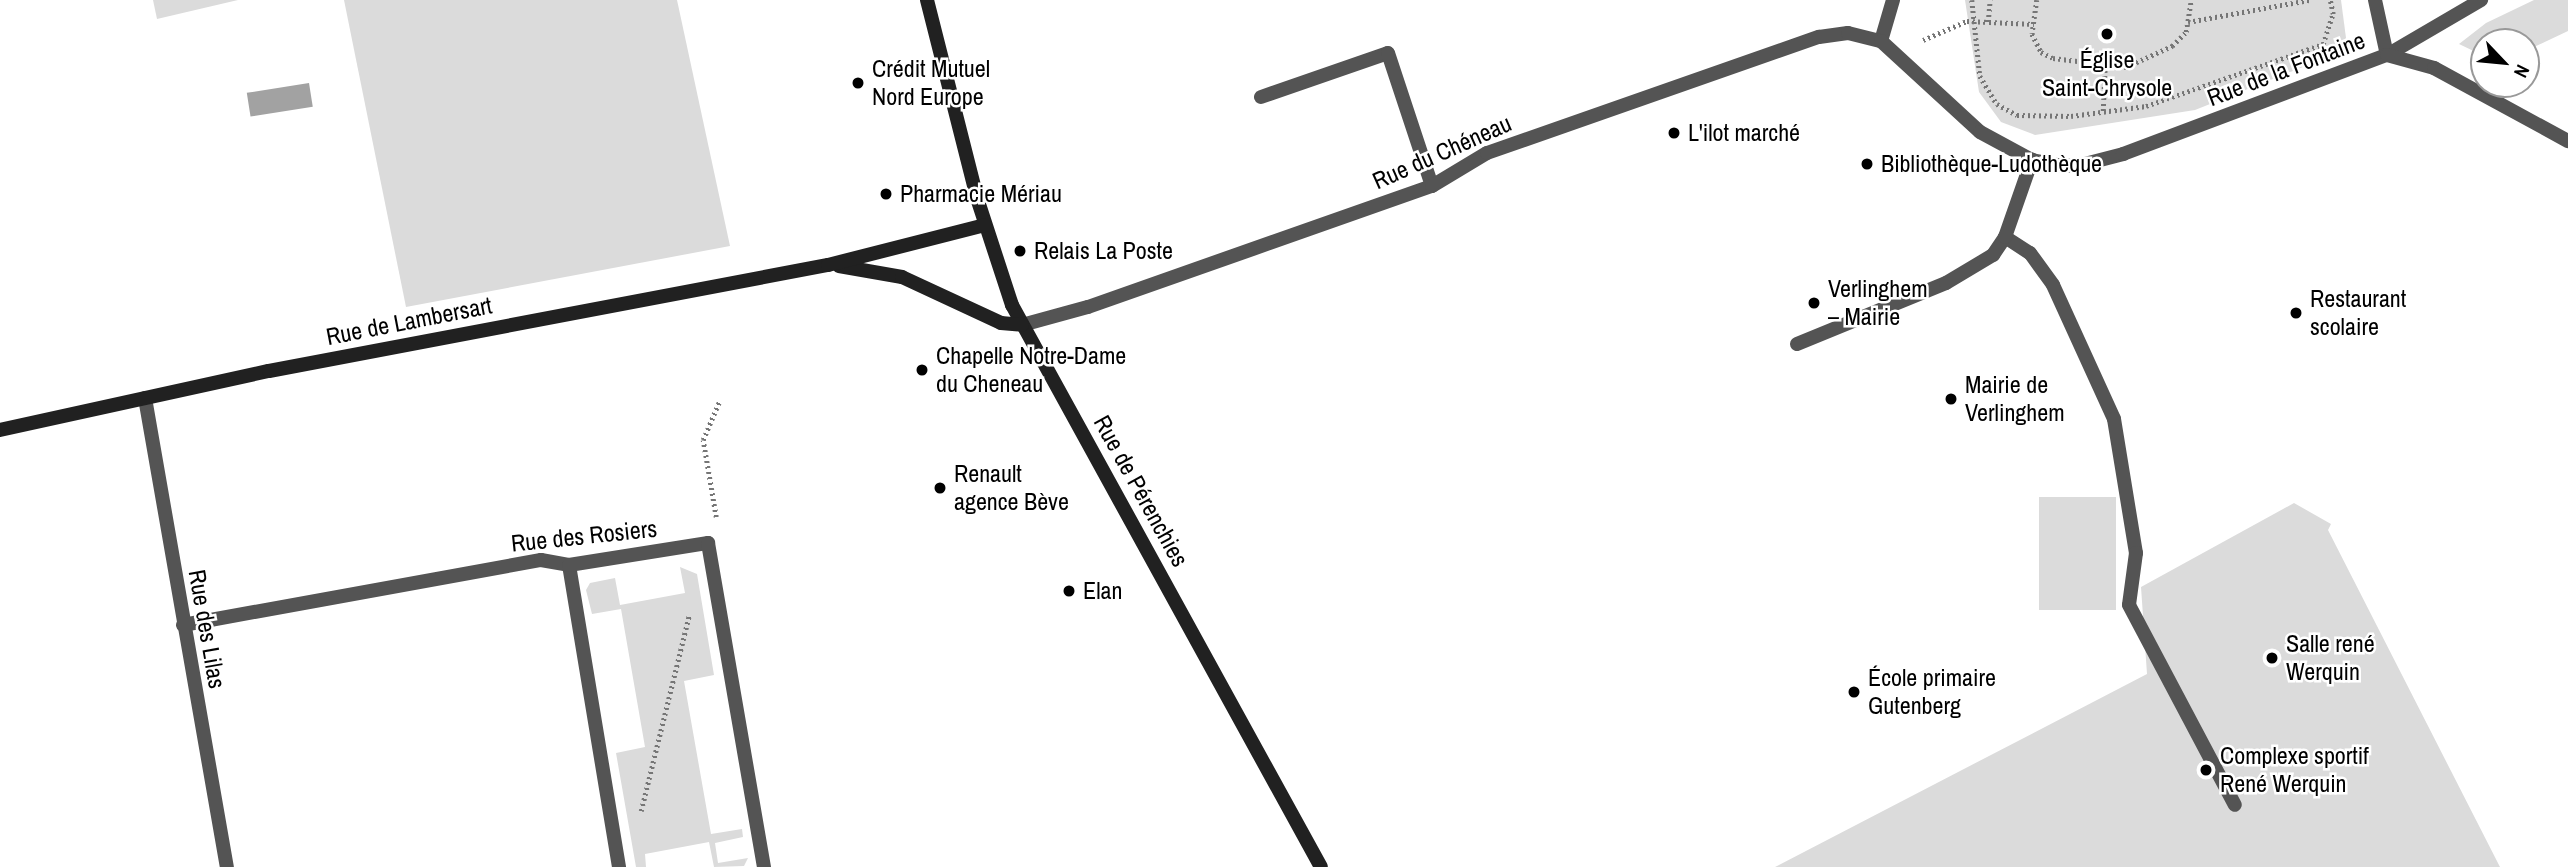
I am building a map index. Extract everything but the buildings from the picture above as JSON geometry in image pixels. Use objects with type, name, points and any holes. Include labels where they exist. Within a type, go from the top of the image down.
[{"type":"main road","name":"Rue de Pérenchies","points":[[927,0],[985,225],[1022,325],[1321,867]]},
{"type":"main road","name":"Rue de Lambersart","points":[[0,430],[145,398],[828,265],[985,225]]},
{"type":"main road","name":"Rue de Lambersart","points":[[828,265],[902,277],[1001,323],[1022,325]]},
{"type":"street","points":[[1881,41],[1892,0]]},
{"type":"street","points":[[2375,0],[2387,55],[2481,0]]},
{"type":"street","name":"Rue du Chéneau","points":[[1022,325],[1088,307],[1432,186],[1487,153],[1819,37],[1848,33],[1881,41]]},
{"type":"street","name":"Rue de la Fontaine","points":[[1881,41],[1906,61],[1980,132],[2032,160],[2057,165],[2099,162],[2387,55],[2434,68],[2568,141]]},
{"type":"street","points":[[1261,97],[1388,53],[1432,186]]},
{"type":"street","points":[[1797,344],[1946,283],[1993,255],[2005,237],[2032,160]]},
{"type":"street","points":[[2005,237],[2030,253],[2053,285],[2114,419],[2136,553],[2129,605],[2235,804]]},
{"type":"street","name":"Rue des Lilas","points":[[145,398],[227,867]]},
{"type":"street","points":[[708,543],[764,867]]},
{"type":"street","name":"Rue des Rosiers","points":[[183,625],[541,560],[569,565],[708,543]]},
{"type":"street","points":[[569,565],[619,867]]},
{"type":"path","points":[[1972,0],[1980,76],[1997,104],[2017,115],[2146,106],[2323,44],[2333,14],[2330,0]]},
{"type":"path","points":[[1988,22],[1990,0]]},
{"type":"path","points":[[2037,0],[2032,34],[2041,52],[2053,58],[2126,67],[2172,46],[2186,32],[2191,0]]},
{"type":"path","points":[[2188,22],[2309,0]]},
{"type":"path","points":[[1906,61],[1923,40],[1974,21],[2034,24]]},
{"type":"path","points":[[2103,111],[2105,65]]},
{"type":"path","points":[[708,543],[716,522],[703,440],[720,400]]},
{"type":"path","points":[[639,820],[691,608]]},
{"type":"shaded area","points":[[153,0],[238,0],[157,19]]},
{"type":"shaded area","points":[[344,0],[677,0],[730,246],[406,307]]},
{"type":"shaded area","points":[[1965,0],[2341,0],[2346,38],[2338,53],[2195,110],[2035,135],[2001,122],[1979,92]]},
{"type":"shaded area","points":[[2534,0],[2568,0],[2568,31],[2540,44],[2540,28],[2480,28]]},
{"type":"shaded area","points":[[2470,35],[2470,49],[2459,44]]},
{"type":"shaded area","points":[[309,83],[313,107],[251,117],[247,93]]},
{"type":"shaded area","points":[[2039,497],[2116,497],[2116,610],[2039,610]]},
{"type":"shaded area","name":"Complexe sportif René Werquin","points":[[2294,503],[2331,524],[2328,530],[2500,867],[1775,867],[2147,674],[2141,587]]},
{"type":"shaded area","points":[[680,567],[697,574],[714,675],[684,681],[711,834],[742,829],[743,837],[715,843],[718,863],[748,858],[744,866],[714,867],[709,842],[645,854],[646,867],[636,867],[616,753],[645,747],[621,609],[592,614],[586,590],[590,583],[615,578],[620,605],[685,593]]},
{"type":"place","name":"Église Saint-Chrysole","points":[[2107,34]]},
{"type":"place","name":"Crédit Mutuel Nord Europe","points":[[858,83]]},
{"type":"place","name":"L'ilot marché","points":[[1674,133]]},
{"type":"place","name":"Bibliothèque-Ludothèque","points":[[1867,164]]},
{"type":"place","name":"Pharmacie Mériau","points":[[886,194]]},
{"type":"place","name":"Relais La Poste","points":[[1020,251]]},
{"type":"place","name":"Verlinghem – Mairie","points":[[1814,303]]},
{"type":"place","name":"Restaurant scolaire","points":[[2296,313]]},
{"type":"place","name":"Chapelle Notre-Dame du Cheneau","points":[[922,370]]},
{"type":"place","name":"Mairie de Verlinghem","points":[[1951,399]]},
{"type":"place","name":"Renault agence Bève","points":[[940,488]]},
{"type":"place","name":"Elan","points":[[1069,591]]},
{"type":"place","name":"Salle rené Werquin","points":[[2272,658]]},
{"type":"place","name":"École primaire Gutenberg","points":[[1854,692]]},
{"type":"place","name":"Complexe sportif René Werquin","points":[[2206,770]]}]
